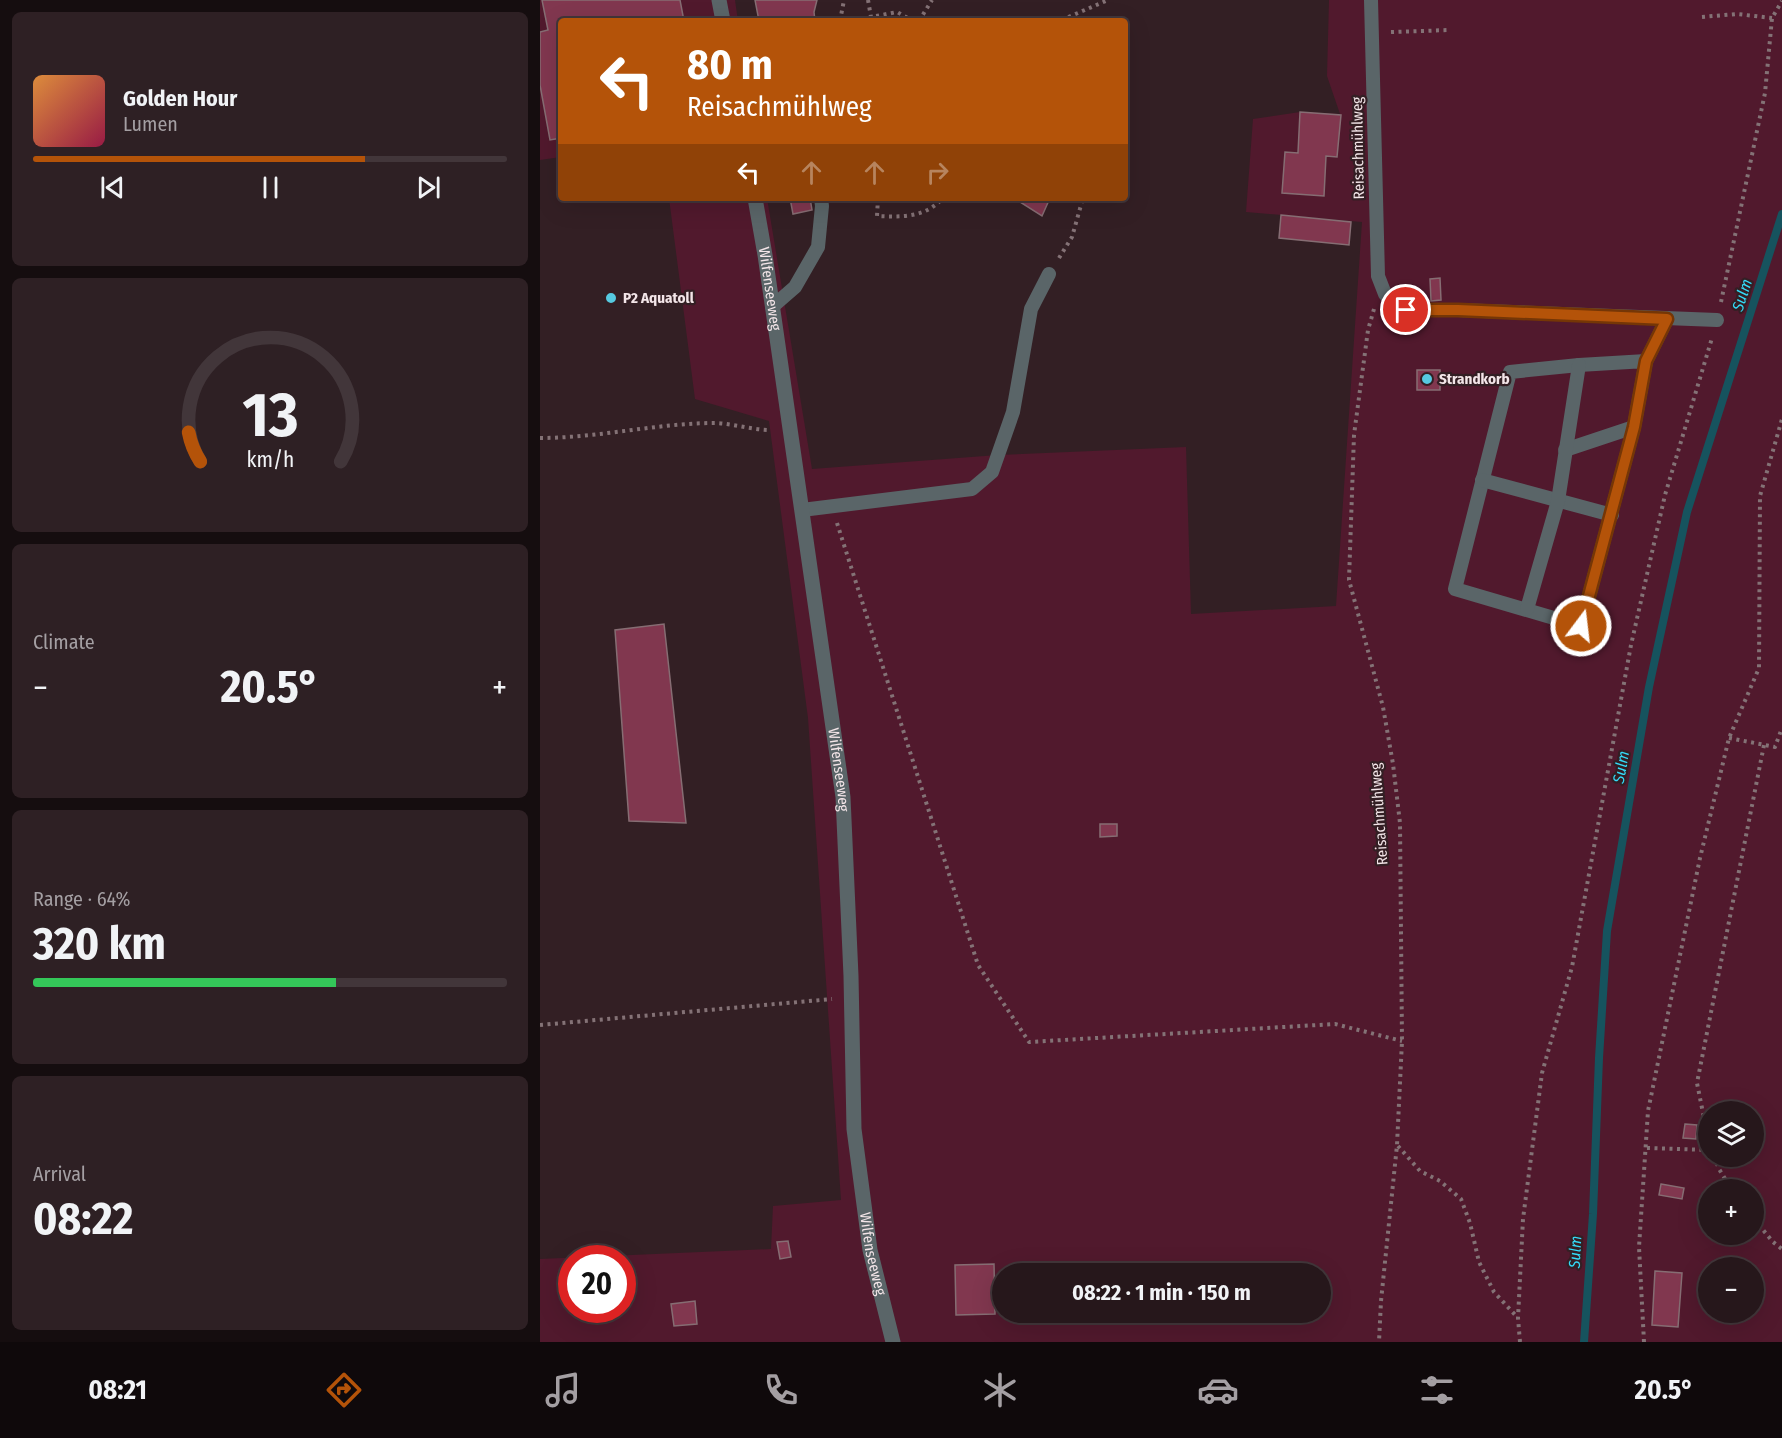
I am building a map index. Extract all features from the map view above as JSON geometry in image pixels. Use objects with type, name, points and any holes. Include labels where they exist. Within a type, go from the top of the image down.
[{"type":"street","points":[[719,0],[722,18]]},
{"type":"street","name":"Wilfenseeweg","points":[[755,201],[843,797],[851,976],[854,1129],[870,1250],[893,1342]]},
{"type":"lane","name":"Reisachmühlweg","points":[[1371,0],[1378,276],[1385,294]]},
{"type":"lane","points":[[772,307],[795,287],[818,247],[821,201]]},
{"type":"lane","points":[[801,510],[972,489],[992,472],[1012,412],[1030,309],[1049,274]]},
{"type":"lane","points":[[1385,294],[1395,304],[1406,310],[1717,320]]},
{"type":"lane","points":[[1646,361],[1510,372],[1455,590],[1581,626],[1634,427],[1646,361],[1667,319]]},
{"type":"lane","points":[[1527,609],[1558,501],[1579,365]]},
{"type":"lane","points":[[1565,450],[1634,427]]},
{"type":"lane","points":[[1482,480],[1611,515]]},
{"type":"path","points":[[841,18],[844,0]]},
{"type":"path","points":[[868,0],[870,18]]},
{"type":"path","points":[[921,18],[932,0]]},
{"type":"path","points":[[1066,18],[1108,0]]},
{"type":"path","points":[[1520,1342],[1518,1318],[1523,1219],[1542,1073],[1572,967],[1631,645],[1662,507],[1717,320],[1765,93],[1772,18],[1782,1]]},
{"type":"path","points":[[874,18],[897,12],[908,18]]},
{"type":"path","points":[[1701,16],[1737,14],[1772,18]]},
{"type":"path","points":[[1372,33],[1450,30]]},
{"type":"path","points":[[878,201],[877,216],[907,217],[924,212],[941,201]]},
{"type":"path","points":[[1049,274],[1072,237],[1082,201]]},
{"type":"path","name":"Reisachmühlweg","points":[[1379,1342],[1397,1146],[1402,1041],[1399,811],[1383,707],[1349,580],[1356,423],[1368,330],[1373,312],[1385,294]]},
{"type":"path","points":[[1644,1342],[1639,1247],[1648,1111],[1700,858],[1729,738],[1759,668],[1760,496],[1782,419]]},
{"type":"path","points":[[540,438],[602,435],[714,423],[734,424],[755,430],[790,431]]},
{"type":"path","points":[[832,507],[978,965],[1029,1042],[1335,1024],[1402,1041]]},
{"type":"path","points":[[1729,738],[1775,747],[1782,728]]},
{"type":"path","points":[[1701,1101],[1697,1083],[1764,745]]},
{"type":"path","points":[[540,1024],[850,998]]},
{"type":"path","points":[[1397,1146],[1420,1171],[1440,1181],[1461,1199],[1470,1223],[1479,1262],[1494,1292],[1518,1318]]},
{"type":"path","points":[[1647,1148],[1698,1150]]},
{"type":"path","points":[[1764,1231],[1782,1249]]},
{"type":"shaded area","points":[[540,0],[735,0],[738,18],[558,18],[558,157],[540,160]]},
{"type":"shaded area","points":[[1329,0],[1782,0],[1782,1342],[540,1342],[540,1259],[558,1258],[558,1323],[636,1323],[636,1255],[771,1249],[773,1206],[841,1200],[808,718],[769,421],[695,399],[669,201],[767,201],[812,469],[998,455],[1186,447],[1191,614],[1336,606],[1362,222],[1246,212],[1253,119],[1300,112],[1340,114],[1327,76]]},
{"type":"building","points":[[542,0],[680,0],[683,18],[558,18],[558,139],[550,140],[540,85],[540,32],[548,30]]},
{"type":"building","points":[[755,0],[817,0],[815,18],[758,18]]},
{"type":"building","points":[[1300,112],[1341,115],[1337,157],[1326,156],[1324,196],[1282,193],[1285,152],[1298,153]]},
{"type":"building","points":[[791,201],[810,201],[812,210],[793,214]]},
{"type":"building","points":[[1020,201],[1049,201],[1042,216]]},
{"type":"building","points":[[1281,215],[1351,222],[1349,245],[1279,238]]},
{"type":"building","points":[[1440,278],[1441,300],[1431,301],[1430,279]]},
{"type":"building","points":[[1417,370],[1440,370],[1440,390],[1417,390]]},
{"type":"building","points":[[664,624],[686,823],[629,821],[615,630]]},
{"type":"building","points":[[1100,824],[1117,824],[1117,836],[1100,837]]},
{"type":"building","points":[[1685,1124],[1697,1125],[1696,1139],[1683,1138]]},
{"type":"building","points":[[1661,1184],[1684,1188],[1682,1199],[1659,1195]]},
{"type":"building","points":[[788,1241],[791,1257],[780,1259],[777,1242]]},
{"type":"building","points":[[992,1264],[992,1314],[956,1315],[955,1265]]},
{"type":"building","points":[[1655,1271],[1682,1273],[1678,1327],[1652,1325]]},
{"type":"building","points":[[695,1301],[697,1324],[674,1326],[671,1304]]},
{"type":"waterway","name":"Sulm","points":[[1584,1342],[1593,1214],[1607,931],[1649,687],[1687,512],[1782,214]]},
{"type":"place","name":"P2 Aquatoll","points":[[611,298]]},
{"type":"place","name":"Strandkorb","points":[[1427,379]]},
{"type":"route","points":[[1406,310],[1667,319],[1646,361],[1634,427],[1581,626]]}]
